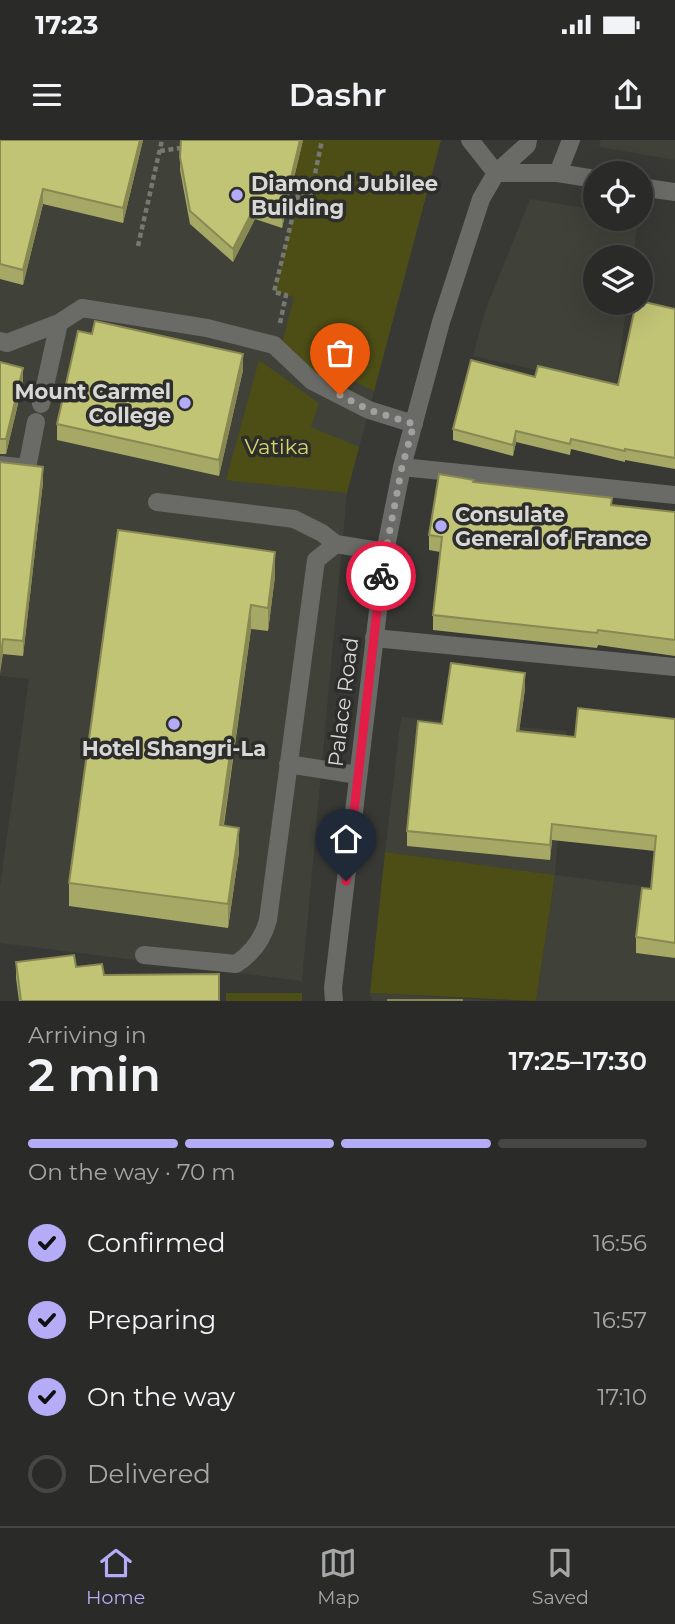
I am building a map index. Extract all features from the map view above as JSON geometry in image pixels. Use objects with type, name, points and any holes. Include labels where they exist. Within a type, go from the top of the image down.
[{"type":"street","points":[[470,140],[496,173]]},
{"type":"street","points":[[489,140],[496,173]]},
{"type":"street","name":"Palace Road","points":[[334,1001],[373,638],[384,552],[402,467],[457,270],[481,199],[496,173],[527,145],[528,140]]},
{"type":"street","points":[[558,173],[571,140]]},
{"type":"street","points":[[496,173],[558,173],[583,177]]},
{"type":"street","points":[[653,189],[675,192]]},
{"type":"street","points":[[0,341],[7,343],[59,323],[82,308],[207,328],[274,345],[312,381],[369,410],[414,424]]},
{"type":"street","points":[[41,404],[59,323]]},
{"type":"street","points":[[0,465],[27,468],[36,422]]},
{"type":"street","points":[[402,467],[675,495]]},
{"type":"street","points":[[157,502],[294,519],[322,533],[336,544],[384,552]]},
{"type":"street","points":[[144,955],[236,964],[260,942],[268,920],[316,560],[336,544]]},
{"type":"street","points":[[373,638],[675,667]]},
{"type":"street","points":[[288,764],[358,775]]},
{"type":"path","points":[[138,246],[162,140]]},
{"type":"path","points":[[274,345],[286,295],[274,292],[298,195],[310,198],[322,140]]},
{"type":"path","points":[[160,151],[181,148]]},
{"type":"shaded area","points":[[0,140],[441,140],[347,493],[302,981],[0,943],[0,886],[29,679],[0,676]]},
{"type":"shaded area","points":[[601,140],[675,140],[675,160],[599,147]]},
{"type":"shaded area","points":[[530,199],[583,208],[583,231],[636,231],[635,245],[583,245],[583,315],[625,315],[616,388],[473,356],[485,311]]},
{"type":"shaded area","points":[[401,717],[567,731],[555,875],[385,853]]},
{"type":"shaded area","points":[[555,875],[675,890],[675,1001],[536,1001]]},
{"type":"shaded area","points":[[370,993],[507,1001],[371,1001]]},
{"type":"green space","points":[[302,140],[441,140],[374,391],[343,376],[339,384],[315,373],[282,343],[294,297],[274,292],[298,196],[291,193]]},
{"type":"green space","name":"Vatika","points":[[259,360],[319,403],[311,427],[359,447],[347,493],[226,480]]},
{"type":"green space","points":[[385,852],[555,875],[536,1001],[370,993]]},
{"type":"green space","points":[[226,993],[302,993],[302,1001],[226,1001]]},
{"type":"building","points":[[0,140],[140,140],[123,208],[43,189],[23,270],[0,264]]},
{"type":"building","name":"Diamond Jubilee Building","points":[[181,140],[300,140],[282,215],[255,206],[233,249],[190,211],[180,157]]},
{"type":"building","points":[[653,304],[675,309],[675,458],[571,439],[570,444],[516,431],[513,445],[453,429],[471,360],[535,377],[538,366],[618,385],[633,315],[653,315]]},
{"type":"building","points":[[95,321],[243,354],[219,460],[57,424],[78,331],[92,334]]},
{"type":"building","points":[[0,362],[23,368],[6,439],[0,439]]},
{"type":"building","points":[[0,462],[43,467],[23,641],[3,639],[0,659]]},
{"type":"building","points":[[439,474],[474,480],[473,482],[612,498],[611,505],[675,512],[675,640],[433,615],[442,537],[429,535]]},
{"type":"building","points":[[118,530],[275,552],[268,608],[251,605],[220,825],[239,828],[228,904],[69,883]]},
{"type":"building","points":[[451,663],[525,673],[517,731],[575,737],[578,708],[675,719],[675,943],[636,937],[642,888],[651,889],[656,836],[552,824],[550,845],[407,831],[418,721],[442,724]]},
{"type":"building","points":[[74,955],[76,967],[102,964],[104,975],[219,974],[219,1001],[21,1001],[16,962]]},
{"type":"building","points":[[462,1000],[462,1001],[388,1001]]},
{"type":"way so far","points":[[340,395],[369,410],[414,424],[402,467],[381,576]]},
{"type":"place","name":"Diamond Jubilee Building","points":[[237,195]]},
{"type":"place","name":"Mount Carmel College","points":[[185,403]]},
{"type":"place","name":"Consulate General of France","points":[[441,526]]},
{"type":"place","name":"Hotel Shangri-La","points":[[174,724]]},
{"type":"route","points":[[346,881],[381,576]]}]
